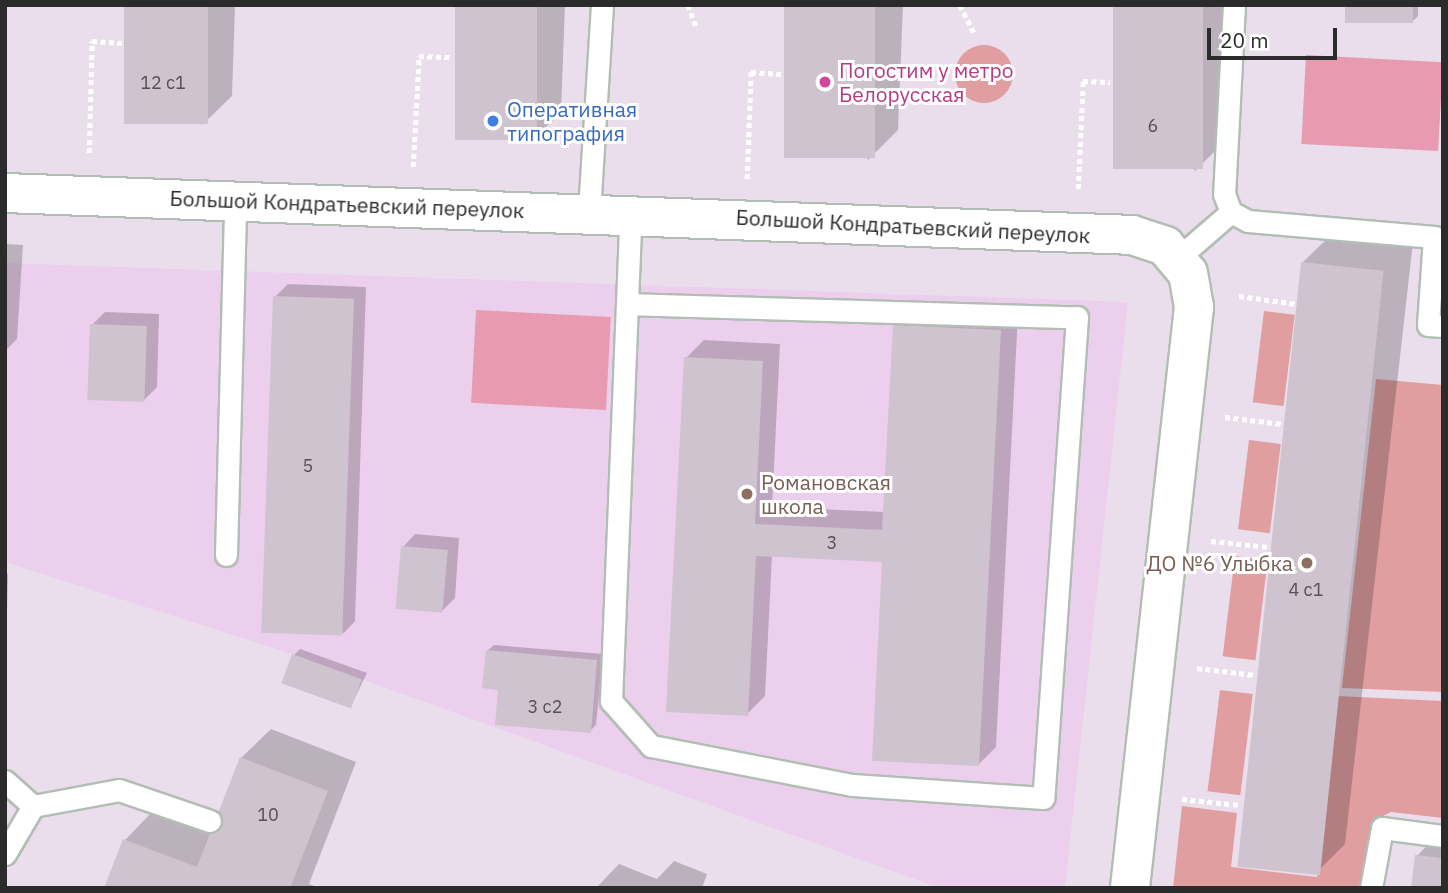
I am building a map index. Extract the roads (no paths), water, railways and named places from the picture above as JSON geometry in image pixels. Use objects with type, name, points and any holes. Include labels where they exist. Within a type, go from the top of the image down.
[{"type":"street","name":"Большой Кондратьевский переулок","points":[[5,193],[631,213],[1132,235],[1178,258]]},
{"type":"street","points":[[1130,888],[1194,307],[1188,273],[1178,258]]},
{"type":"lane","points":[[589,212],[602,5]]},
{"type":"lane","points":[[1234,5],[1224,194],[1231,212],[1248,221],[1434,237],[1428,325],[1443,326]]},
{"type":"lane","points":[[226,555],[234,201]]},
{"type":"lane","points":[[1178,258],[1231,212]]},
{"type":"lane","points":[[627,304],[1077,317],[1043,799],[852,785],[651,746],[611,701],[627,304],[631,213]]},
{"type":"lane","points":[[5,781],[33,806]]},
{"type":"lane","points":[[5,854],[33,806],[119,790],[210,821]]},
{"type":"lane","points":[[1371,888],[1382,828],[1443,836]]},
{"type":"place","name":"Погостим у метро Белорусская","points":[[825,82]]},
{"type":"place","name":"Оперативная типография","points":[[493,121]]},
{"type":"place","name":"Романовская школа","points":[[747,494]]},
{"type":"place","name":"ДО №6 Улыбка","points":[[1307,563]]}]
